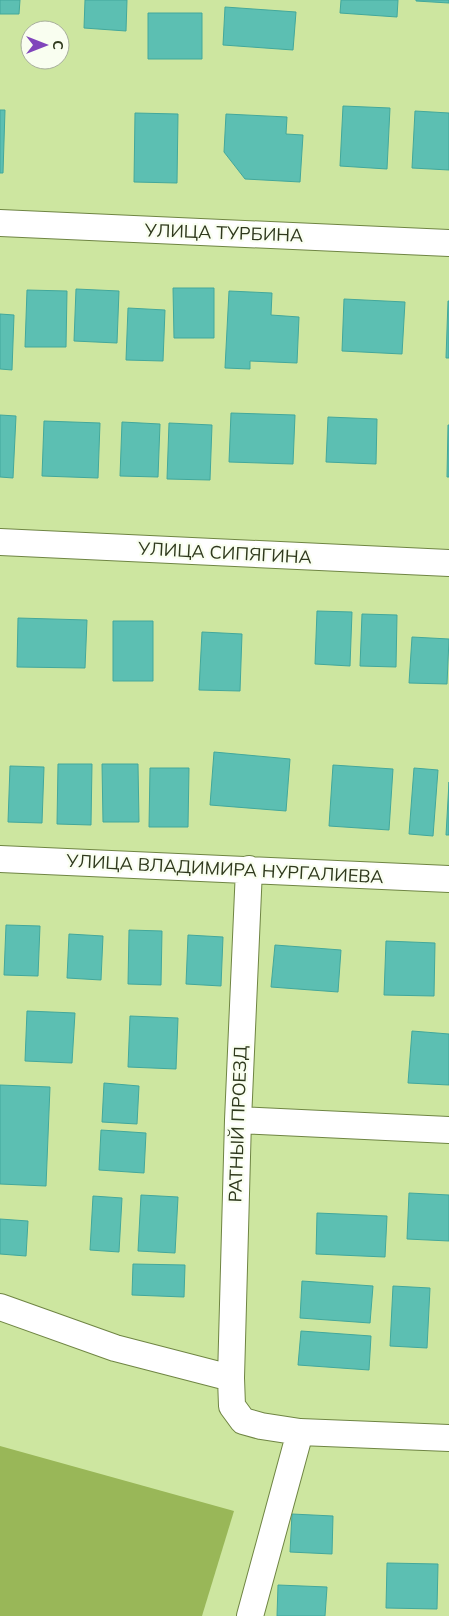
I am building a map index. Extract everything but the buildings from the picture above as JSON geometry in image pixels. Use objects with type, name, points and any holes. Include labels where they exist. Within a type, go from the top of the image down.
[{"type":"street","name":"УЛИЦА ТУРБИНА","points":[[0,223],[449,242]]},
{"type":"street","name":"УЛИЦА СИПЯГИНА","points":[[0,542],[449,563]]},
{"type":"street","name":"УЛИЦА ВЛАДИМИРА НУРГАЛИЕВА","points":[[0,859],[449,879]]},
{"type":"street","name":"РАТНЫЙ ПРОЕЗД","points":[[249,869],[238,1120],[231,1378],[232,1406],[243,1421],[300,1432],[449,1438]]},
{"type":"street","points":[[238,1120],[449,1130]]},
{"type":"street","points":[[0,1308],[115,1348],[231,1378]]},
{"type":"street","points":[[250,1616],[300,1432]]},
{"type":"green space","points":[[0,1446],[234,1511],[202,1616],[0,1616]]}]
